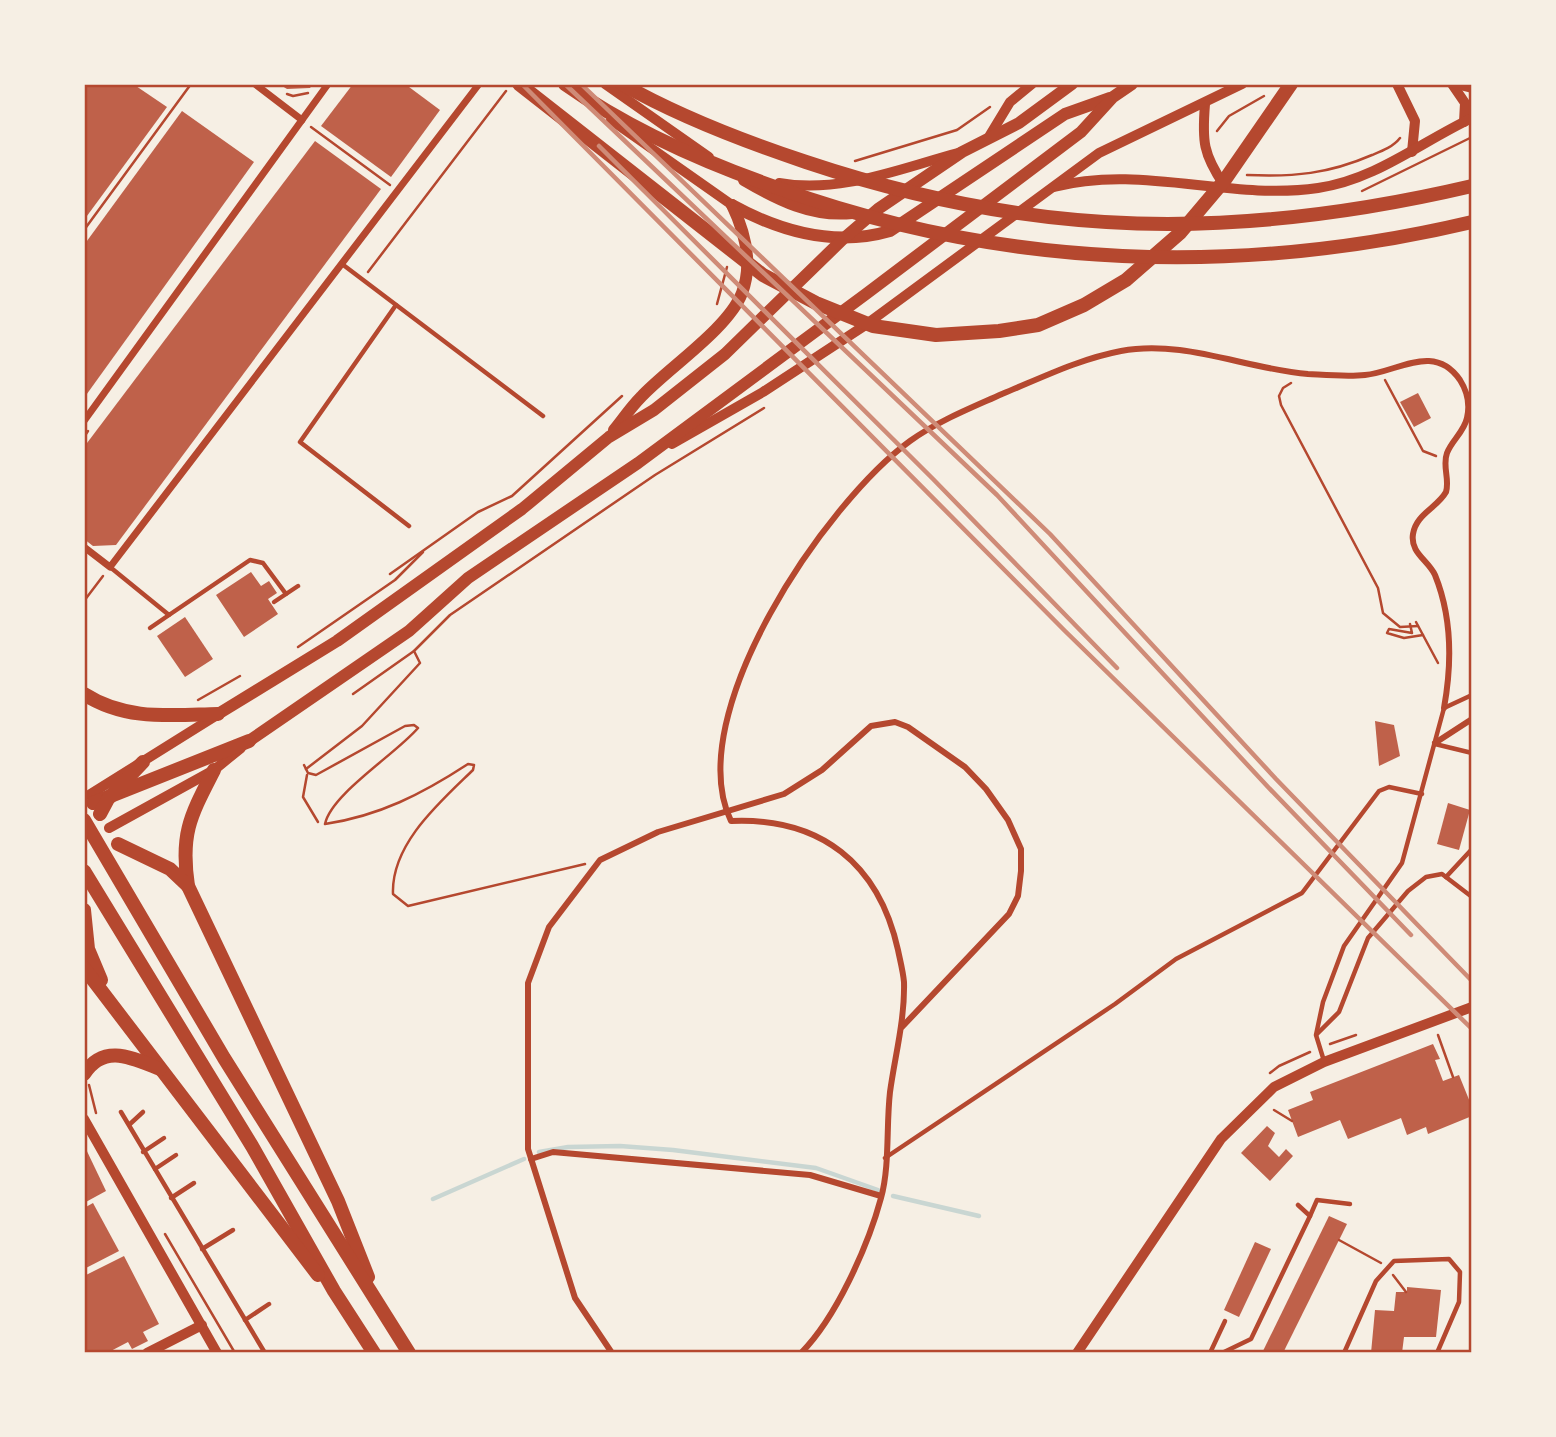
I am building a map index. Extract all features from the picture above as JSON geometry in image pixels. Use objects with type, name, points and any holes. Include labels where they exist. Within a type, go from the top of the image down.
[{"type":"highway","points":[[565,84],[632,127],[742,175],[843,211],[926,233],[1012,248],[1121,258],[1245,257],[1356,246],[1472,222]]},
{"type":"highway","points":[[622,84],[647,99],[756,145],[851,177],[1018,216],[1129,226],[1205,225],[1281,219],[1472,186]]},
{"type":"highway","points":[[514,86],[763,275],[816,303],[873,326],[936,335],[999,331],[1038,325],[1084,305],[1126,280],[1181,233],[1224,181],[1290,84]]},
{"type":"highway","points":[[84,694],[123,710],[151,717],[218,714]]},
{"type":"highway","points":[[94,804],[249,741]]},
{"type":"highway","points":[[108,799],[144,762]]},
{"type":"highway","points":[[214,769],[186,830],[184,859],[188,886],[338,1201],[363,1258],[372,1292]]},
{"type":"highway","points":[[84,820],[224,1058],[409,1353]]},
{"type":"highway","points":[[118,844],[170,869],[188,886]]},
{"type":"highway","points":[[84,871],[252,1146],[334,1292],[374,1353]]},
{"type":"highway","points":[[85,889],[88,949],[109,997]]},
{"type":"highway","points":[[84,968],[109,997],[288,1238],[334,1292]]},
{"type":"highway","points":[[84,1074],[90,1065],[107,1055],[132,1057],[161,1070]]},
{"type":"main road","points":[[559,84],[732,205],[783,228],[843,239],[869,237],[890,230],[1065,114],[1113,97]]},
{"type":"main road","points":[[605,84],[711,159],[792,205],[842,214],[878,209]]},
{"type":"main road","points":[[990,135],[1010,102],[1032,84]]},
{"type":"main road","points":[[94,804],[144,762],[385,608],[522,509],[609,437],[654,410],[725,354],[843,239],[878,209],[962,152],[990,135],[1019,123],[1072,84]]},
{"type":"main road","points":[[109,828],[214,769],[249,741],[409,631],[468,578],[638,463],[1081,132],[1113,97],[1132,84]]},
{"type":"main road","points":[[638,463],[763,392],[864,326],[1045,190],[1119,142],[1205,104],[1241,84]]},
{"type":"main road","points":[[711,159],[747,175],[773,182],[820,185],[870,177],[962,152]]},
{"type":"main road","points":[[609,437],[641,397],[718,326],[742,293],[747,249],[742,225],[732,205]]},
{"type":"street","points":[[255,84],[302,120]]},
{"type":"street","points":[[84,421],[328,84]]},
{"type":"street","points":[[84,547],[110,567],[479,84]]},
{"type":"street","points":[[1397,84],[1415,121],[1412,152]]},
{"type":"street","points":[[1454,84],[1472,88]]},
{"type":"street","points":[[1045,190],[1085,180],[1127,178],[1188,186],[1225,186],[1278,192],[1320,188],[1354,180],[1412,152],[1468,120],[1465,103],[1454,84]]},
{"type":"street","points":[[1205,104],[1203,145],[1212,167],[1225,186]]},
{"type":"street","points":[[801,1353],[817,1337],[833,1307],[861,1252],[881,1196],[904,980],[890,916],[864,871],[828,843],[795,827],[758,820],[731,821],[726,811],[721,764],[733,703],[767,620],[799,564],[834,517],[870,477],[911,441],[949,418],[1054,372],[1123,351],[1185,351],[1305,373],[1358,375],[1383,371],[1409,361],[1426,360],[1442,365],[1460,381],[1466,395],[1467,416],[1446,458],[1446,492],[1419,519],[1413,540],[1416,551],[1434,573],[1443,605],[1450,668],[1444,708]]},
{"type":"street","points":[[1435,743],[1472,719]]},
{"type":"street","points":[[612,1353],[575,1298],[528,1149],[528,983],[549,927],[600,860],[658,832],[784,794],[822,770],[867,729],[886,722],[904,725],[950,755],[991,795],[1008,820],[1021,849],[1017,901],[1006,918],[901,1028]]},
{"type":"street","points":[[1077,1353],[1221,1139],[1274,1087],[1324,1062],[1472,1007]]},
{"type":"street","points":[[84,1119],[218,1353]]},
{"type":"street","points":[[531,1159],[553,1152],[593,1154],[810,1175],[881,1196]]},
{"type":"street","points":[[147,1353],[202,1325]]},
{"type":"lane","points":[[342,264],[543,416]]},
{"type":"lane","points":[[397,305],[300,442],[409,526]]},
{"type":"lane","points":[[149,628],[250,560],[263,563],[286,594]]},
{"type":"lane","points":[[110,567],[169,615]]},
{"type":"lane","points":[[274,602],[298,586]]},
{"type":"lane","points":[[1324,1062],[1316,1035],[1323,1002],[1344,946],[1402,863],[1444,708],[1472,695]]},
{"type":"lane","points":[[1435,743],[1472,753]]},
{"type":"lane","points":[[884,1159],[1115,1004],[1177,959],[1303,893],[1380,791],[1389,787],[1422,794]]},
{"type":"lane","points":[[1446,877],[1472,849]]},
{"type":"lane","points":[[1316,1035],[1339,1012],[1368,938],[1386,915],[1426,877],[1442,874],[1472,897]]},
{"type":"lane","points":[[121,1112],[265,1353]]},
{"type":"lane","points":[[130,1124],[142,1112]]},
{"type":"lane","points":[[143,1152],[164,1138]]},
{"type":"lane","points":[[155,1169],[176,1155]]},
{"type":"lane","points":[[171,1198],[194,1183]]},
{"type":"lane","points":[[1222,1353],[1251,1339],[1317,1200],[1350,1205]]},
{"type":"lane","points":[[1298,1205],[1310,1216]]},
{"type":"lane","points":[[202,1249],[233,1230]]},
{"type":"lane","points":[[1344,1353],[1376,1281],[1394,1261],[1449,1259],[1460,1272],[1459,1302],[1437,1353]]},
{"type":"lane","points":[[245,1320],[269,1304]]},
{"type":"lane","points":[[1210,1353],[1225,1321]]},
{"type":"path","points":[[84,230],[191,84]]},
{"type":"path","points":[[363,279],[503,92],[514,86]]},
{"type":"path","points":[[284,92],[293,96],[313,91]]},
{"type":"path","points":[[1214,138],[1219,126],[1229,116],[1266,95]]},
{"type":"path","points":[[846,164],[957,130],[998,100]]},
{"type":"path","points":[[311,127],[390,185]]},
{"type":"path","points":[[1243,175],[1314,174],[1385,149],[1399,140],[1402,130]]},
{"type":"path","points":[[712,313],[724,289],[727,264]]},
{"type":"path","points":[[1383,371],[1423,452],[1446,458]]},
{"type":"path","points":[[1293,382],[1283,388],[1279,397],[1281,405],[1378,588],[1383,613],[1393,624],[1417,624],[1441,668],[1447,689]]},
{"type":"path","points":[[390,574],[478,512],[512,496],[625,393]]},
{"type":"path","points":[[294,650],[395,580],[428,547]]},
{"type":"path","points":[[84,601],[110,567]]},
{"type":"path","points":[[1411,626],[1412,633],[1389,629],[1387,633],[1404,638],[1423,635]]},
{"type":"path","points":[[353,694],[414,651]]},
{"type":"path","points":[[308,774],[304,767],[362,726],[420,663]]},
{"type":"path","points":[[207,694],[240,676]]},
{"type":"path","points":[[192,706],[213,698]]},
{"type":"path","points":[[308,774],[316,775],[405,726],[414,725],[418,728],[345,795],[327,816],[325,824],[393,808],[468,764],[474,765],[473,770],[434,808],[400,858],[393,873],[393,894],[408,906],[600,860]]},
{"type":"path","points":[[308,774],[303,783],[303,797],[318,822]]},
{"type":"path","points":[[1269,1074],[1279,1066],[1318,1048],[1357,1035]]},
{"type":"path","points":[[1438,1035],[1453,1077]]},
{"type":"path","points":[[84,1081],[89,1085],[98,1119]]},
{"type":"path","points":[[1273,1110],[1292,1121]]},
{"type":"path","points":[[159,1224],[235,1353]]},
{"type":"path","points":[[1339,1240],[1378,1261]]},
{"type":"building","points":[[84,84],[133,84],[167,107],[84,220]]},
{"type":"building","points":[[279,84],[313,84],[310,88],[287,89]]},
{"type":"building","points":[[353,84],[405,84],[440,110],[391,177],[321,126]]},
{"type":"building","points":[[182,111],[254,162],[84,398],[84,245]]},
{"type":"building","points":[[315,141],[381,189],[116,545],[93,546],[84,539],[84,447]]},
{"type":"building","points":[[1418,393],[1431,418],[1414,427],[1400,402]]},
{"type":"building","points":[[251,572],[261,586],[269,581],[277,593],[268,599],[278,614],[244,637],[216,595]]},
{"type":"building","points":[[185,617],[213,659],[185,677],[157,636]]},
{"type":"building","points":[[1375,721],[1394,725],[1400,756],[1379,766]]},
{"type":"building","points":[[1448,803],[1470,810],[1459,850],[1437,844]]},
{"type":"building","points":[[1433,1044],[1440,1059],[1435,1060],[1443,1081],[1459,1075],[1472,1107],[1472,1116],[1428,1134],[1426,1127],[1407,1135],[1401,1118],[1348,1139],[1340,1120],[1298,1137],[1288,1110],[1313,1100],[1310,1092]]},
{"type":"building","points":[[1267,1126],[1275,1133],[1268,1146],[1279,1157],[1286,1149],[1293,1156],[1270,1181],[1241,1153]]},
{"type":"building","points":[[84,1145],[106,1191],[84,1203]]},
{"type":"building","points":[[93,1203],[119,1251],[84,1269],[84,1208]]},
{"type":"building","points":[[1329,1216],[1347,1224],[1283,1353],[1262,1353]]},
{"type":"building","points":[[1255,1242],[1271,1249],[1239,1317],[1224,1310]]},
{"type":"building","points":[[124,1256],[159,1324],[143,1332],[148,1341],[132,1349],[128,1342],[107,1353],[84,1353],[84,1276]]},
{"type":"building","points":[[1407,1287],[1441,1290],[1436,1337],[1404,1337],[1402,1353],[1371,1353],[1375,1310],[1394,1311],[1396,1292],[1407,1292]]},
{"type":"waterway","points":[[539,1152],[568,1147],[620,1146],[673,1150],[816,1168],[878,1190]]},
{"type":"waterway","points":[[433,1199],[524,1159]]},
{"type":"waterway","points":[[893,1196],[979,1216]]},
{"type":"railway","points":[[522,84],[1065,631],[1472,1029]]},
{"type":"railway","points":[[565,84],[997,495],[1268,787],[1411,935]]},
{"type":"railway","points":[[581,84],[1050,534],[1276,779],[1472,981]]},
{"type":"railway","points":[[599,146],[933,479],[1117,668]]}]
